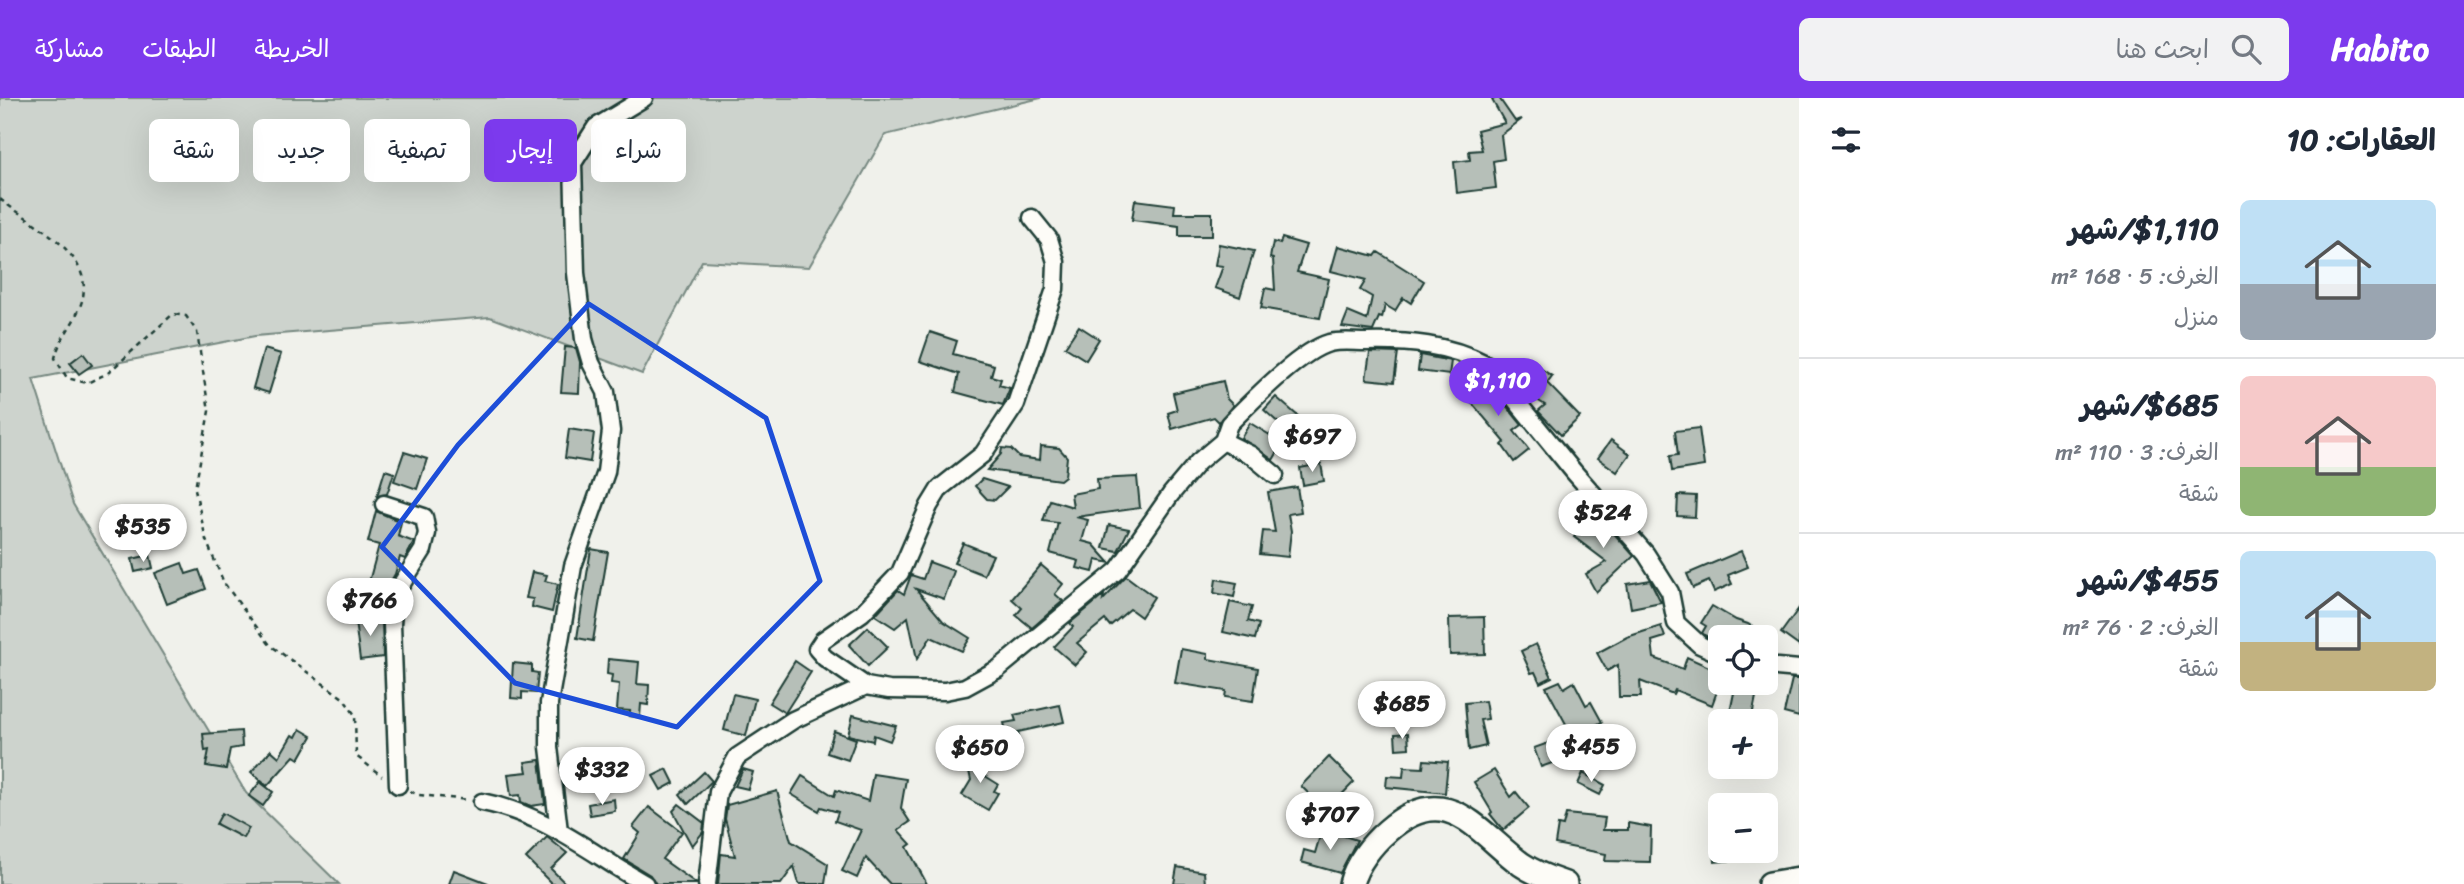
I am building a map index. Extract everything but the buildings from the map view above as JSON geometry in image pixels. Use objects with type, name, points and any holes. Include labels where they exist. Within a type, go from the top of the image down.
[{"type":"main road","points":[[1351,884],[1373,843],[1392,826],[1410,816],[1436,810],[1461,814],[1473,820],[1521,864],[1565,884]]},
{"type":"main road","points":[[1770,884],[1799,879]]},
{"type":"street","points":[[559,831],[549,747],[549,703],[573,566],[606,472],[611,431],[606,392],[591,363],[584,339],[576,273],[573,163],[596,127],[644,98]]},
{"type":"street","points":[[1032,218],[1049,239],[1056,262],[1055,289],[1016,404],[983,454],[940,488],[929,506],[900,573],[862,613],[823,640],[817,649],[825,658],[866,686],[889,690],[945,691],[965,687],[998,669],[1118,570],[1171,494],[1198,462],[1223,441],[1229,424],[1307,354],[1328,344],[1388,340],[1467,354],[1486,364],[1574,472],[1646,554],[1670,592],[1676,623],[1700,645],[1708,649]]},
{"type":"street","points":[[1223,441],[1251,455],[1275,475]]},
{"type":"street","points":[[384,504],[424,517],[427,533],[423,551],[394,596],[398,785]]},
{"type":"street","points":[[1778,667],[1799,669]]},
{"type":"street","points":[[707,884],[718,792],[737,757],[793,720],[866,686]]},
{"type":"street","points":[[482,802],[512,808],[546,822],[645,884]]},
{"type":"path","points":[[0,199],[59,241],[79,266],[84,287],[80,309],[60,338],[55,358],[67,378],[87,383],[108,373],[173,314],[186,316],[197,332],[209,411],[195,489],[206,540],[224,583],[270,645],[343,698],[355,715],[356,756],[363,764],[419,795],[482,802]]},
{"type":"highlighted area","points":[[589,304],[766,418],[820,581],[677,727],[515,683],[382,547],[458,445]]},
{"type":"shaded area","points":[[0,98],[1041,98],[885,135],[809,267],[702,261],[642,374],[490,317],[255,336],[33,379],[73,504],[246,793],[339,884],[0,884]]}]
